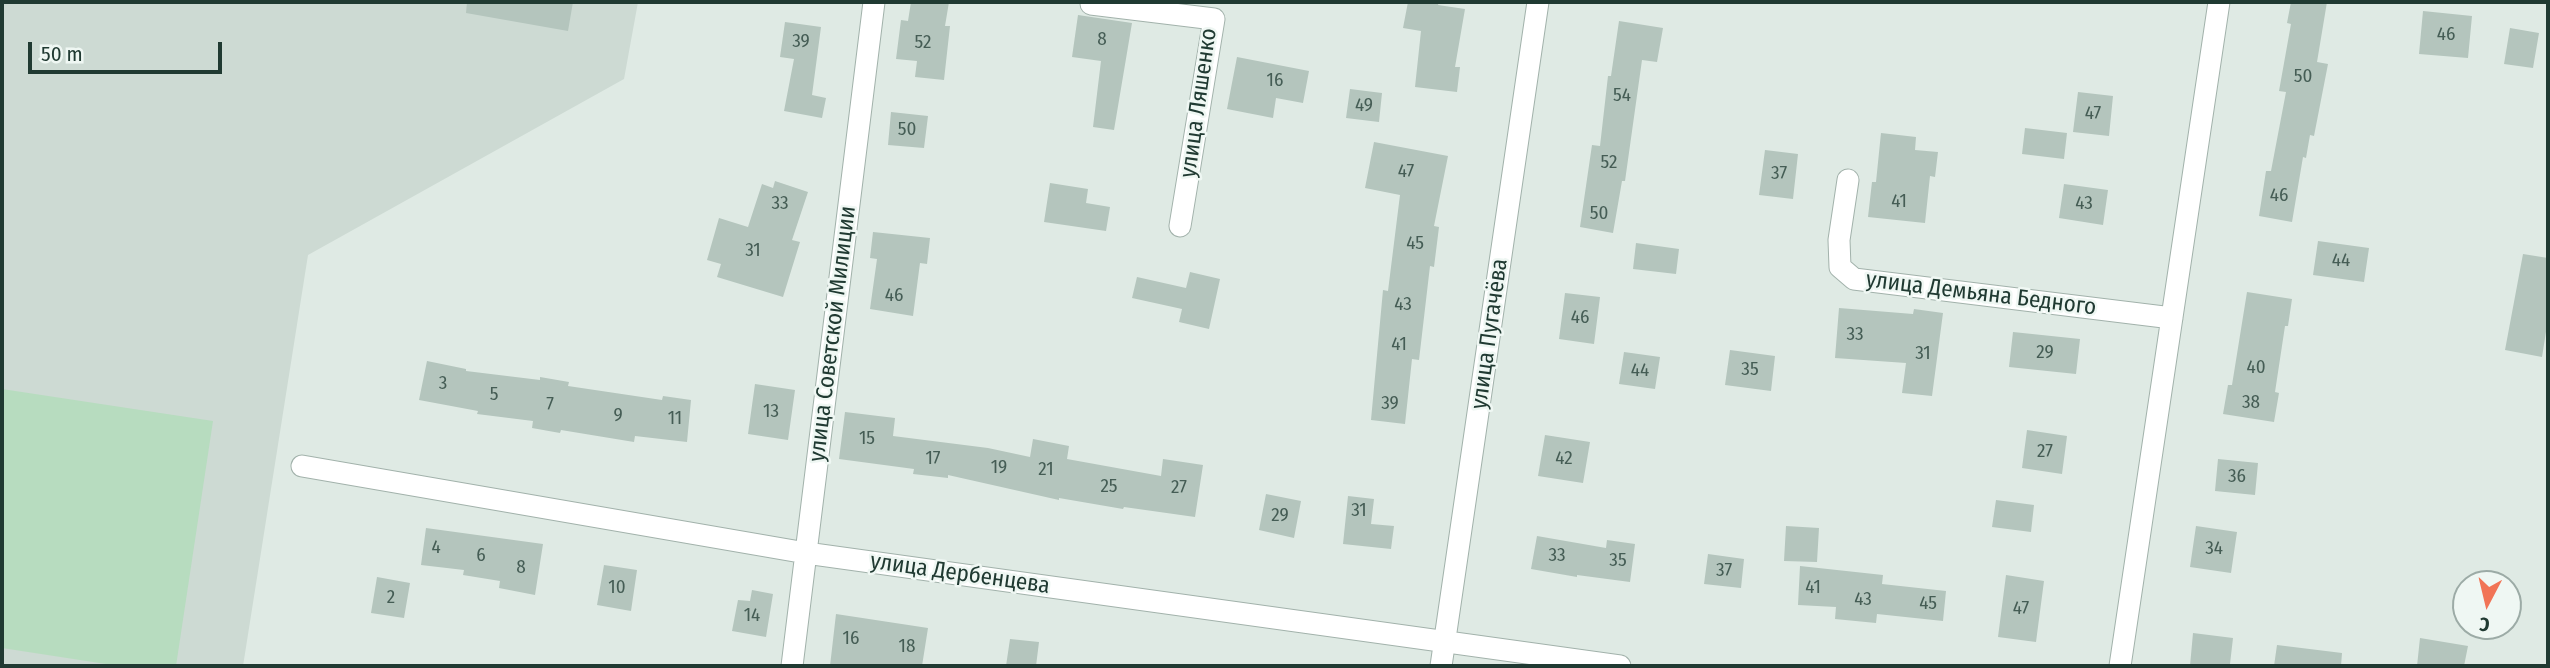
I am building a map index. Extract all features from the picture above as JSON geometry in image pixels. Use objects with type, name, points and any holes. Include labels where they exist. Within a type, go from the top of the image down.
[{"type":"street","name":"улица Советской Милиции","points":[[792,666],[874,2]]},
{"type":"street","name":"улица Ляшенко","points":[[1091,2],[1214,19],[1180,226]]},
{"type":"street","name":"улица Пугачёва","points":[[1441,666],[1538,2]]},
{"type":"street","points":[[2120,666],[2219,2]]},
{"type":"street","name":"улица Демьяна Бедного","points":[[1848,180],[1839,240],[1840,267],[1854,279],[2172,318]]},
{"type":"street","name":"улица Дербенцева","points":[[302,466],[806,552],[1620,666]]},
{"type":"shaded area","points":[[2,2],[638,2],[624,79],[308,255],[243,666],[2,666]]},
{"type":"green space","points":[[2,389],[213,421],[176,666],[119,666],[2,648]]},
{"type":"building","points":[[467,2],[573,2],[568,31],[466,13]]},
{"type":"building","points":[[911,2],[949,2],[945,26],[950,26],[944,80],[915,77],[917,61],[896,59],[901,20],[908,21]]},
{"type":"building","points":[[1408,2],[1439,2],[1438,5],[1465,9],[1455,67],[1460,67],[1457,92],[1415,87],[1421,31],[1403,28]]},
{"type":"building","points":[[2291,2],[2327,2],[2317,62],[2328,64],[2314,136],[2310,135],[2306,158],[2303,157],[2292,222],[2259,216],[2266,171],[2271,171],[2286,92],[2279,91],[2291,24],[2287,23]]},
{"type":"building","points":[[2423,11],[2472,16],[2468,58],[2419,54]]},
{"type":"building","points":[[1078,15],[1132,23],[1114,130],[1093,127],[1101,61],[1072,57]]},
{"type":"building","points":[[1619,21],[1663,28],[1657,62],[1642,60],[1625,181],[1622,181],[1613,233],[1580,227],[1592,145],[1600,146],[1608,76],[1611,76]]},
{"type":"building","points":[[785,22],[821,27],[812,95],[826,98],[822,118],[784,111],[794,59],[780,57]]},
{"type":"building","points":[[2510,28],[2539,33],[2533,68],[2504,64]]},
{"type":"building","points":[[1237,57],[1309,71],[1303,103],[1276,98],[1273,118],[1227,109]]},
{"type":"building","points":[[1350,89],[1382,93],[1379,122],[1346,118]]},
{"type":"building","points":[[2078,92],[2113,96],[2109,136],[2073,132]]},
{"type":"building","points":[[891,112],[928,116],[924,148],[888,145]]},
{"type":"building","points":[[2025,128],[2067,133],[2064,159],[2022,154]]},
{"type":"building","points":[[1881,133],[1916,137],[1915,150],[1938,152],[1935,177],[1930,176],[1925,223],[1868,217],[1872,182],[1876,182]]},
{"type":"building","points":[[1374,142],[1448,156],[1434,226],[1439,227],[1434,267],[1430,266],[1419,360],[1412,359],[1405,424],[1371,420],[1383,290],[1388,291],[1400,195],[1365,188]]},
{"type":"building","points":[[1765,150],[1798,154],[1793,199],[1759,195]]},
{"type":"building","points":[[775,181],[808,192],[792,240],[800,242],[783,297],[717,277],[721,264],[707,260],[719,218],[748,227],[762,184],[773,188]]},
{"type":"building","points":[[1050,183],[1088,189],[1086,203],[1110,207],[1106,231],[1044,222]]},
{"type":"building","points":[[2064,184],[2108,190],[2103,225],[2059,218]]},
{"type":"building","points":[[873,232],[930,238],[927,264],[920,263],[913,316],[870,309],[877,259],[870,258]]},
{"type":"building","points":[[2318,241],[2369,248],[2364,282],[2313,275]]},
{"type":"building","points":[[1636,243],[1679,249],[1676,274],[1633,269]]},
{"type":"building","points":[[2523,254],[2548,258],[2548,319],[2542,357],[2505,350]]},
{"type":"building","points":[[1190,272],[1220,279],[1209,329],[1179,322],[1182,309],[1132,298],[1137,277],[1186,288]]},
{"type":"building","points":[[2247,292],[2292,299],[2275,392],[2279,393],[2274,422],[2223,414],[2228,385],[2232,385]]},
{"type":"building","points":[[1565,293],[1600,297],[1594,344],[1559,339]]},
{"type":"building","points":[[1839,308],[1913,314],[1914,309],[1943,313],[1932,396],[1902,393],[1906,363],[1835,358]]},
{"type":"building","points":[[2013,332],[2080,339],[2076,374],[2009,367]]},
{"type":"building","points":[[1730,350],[1775,356],[1771,391],[1725,385]]},
{"type":"building","points":[[1624,352],[1660,357],[1655,389],[1619,384]]},
{"type":"building","points":[[427,361],[466,371],[540,380],[540,377],[569,382],[568,386],[662,400],[663,396],[691,400],[687,442],[635,436],[634,442],[561,430],[560,433],[532,428],[533,421],[477,414],[478,411],[419,400]]},
{"type":"building","points":[[755,384],[795,390],[788,440],[748,434]]},
{"type":"building","points":[[845,412],[895,418],[893,436],[988,448],[1030,457],[1033,439],[1069,446],[1067,459],[1161,476],[1163,459],[1203,465],[1195,517],[1059,500],[948,475],[948,478],[913,474],[914,469],[839,459]]},
{"type":"building","points":[[2027,430],[2067,436],[2062,474],[2022,468]]},
{"type":"building","points":[[1545,435],[1590,442],[1583,483],[1538,476]]},
{"type":"building","points":[[2218,459],[2258,463],[2255,495],[2215,491]]},
{"type":"building","points":[[1266,494],[1301,501],[1294,538],[1259,530]]},
{"type":"building","points":[[1348,496],[1374,499],[1371,524],[1394,526],[1391,549],[1343,544]]},
{"type":"building","points":[[1996,500],[2034,505],[2031,532],[1992,527]]},
{"type":"building","points":[[1786,526],[1819,528],[1817,562],[1784,561]]},
{"type":"building","points":[[2196,526],[2237,532],[2231,573],[2190,567]]},
{"type":"building","points":[[426,528],[543,544],[535,595],[499,588],[500,581],[463,575],[464,570],[421,565]]},
{"type":"building","points":[[1537,536],[1606,548],[1607,540],[1635,544],[1630,582],[1531,569]]},
{"type":"building","points":[[1708,554],[1744,559],[1741,588],[1704,584]]},
{"type":"building","points":[[604,565],[637,570],[631,611],[597,605]]},
{"type":"building","points":[[1800,566],[1883,575],[1882,584],[1946,591],[1943,621],[1877,614],[1876,623],[1835,619],[1836,607],[1798,605]]},
{"type":"building","points":[[2006,575],[2044,581],[2036,642],[1998,637]]},
{"type":"building","points":[[377,577],[410,583],[404,618],[371,613]]},
{"type":"building","points":[[752,590],[773,594],[766,637],[732,631],[738,600],[750,601]]},
{"type":"building","points":[[836,614],[928,628],[922,666],[830,666]]},
{"type":"building","points":[[2193,633],[2233,638],[2230,664],[2190,666]]},
{"type":"building","points":[[2420,638],[2468,646],[2464,666],[2417,666]]},
{"type":"building","points":[[1010,639],[1039,642],[1036,666],[1006,666]]},
{"type":"building","points":[[2277,645],[2342,653],[2341,666],[2274,666]]}]
